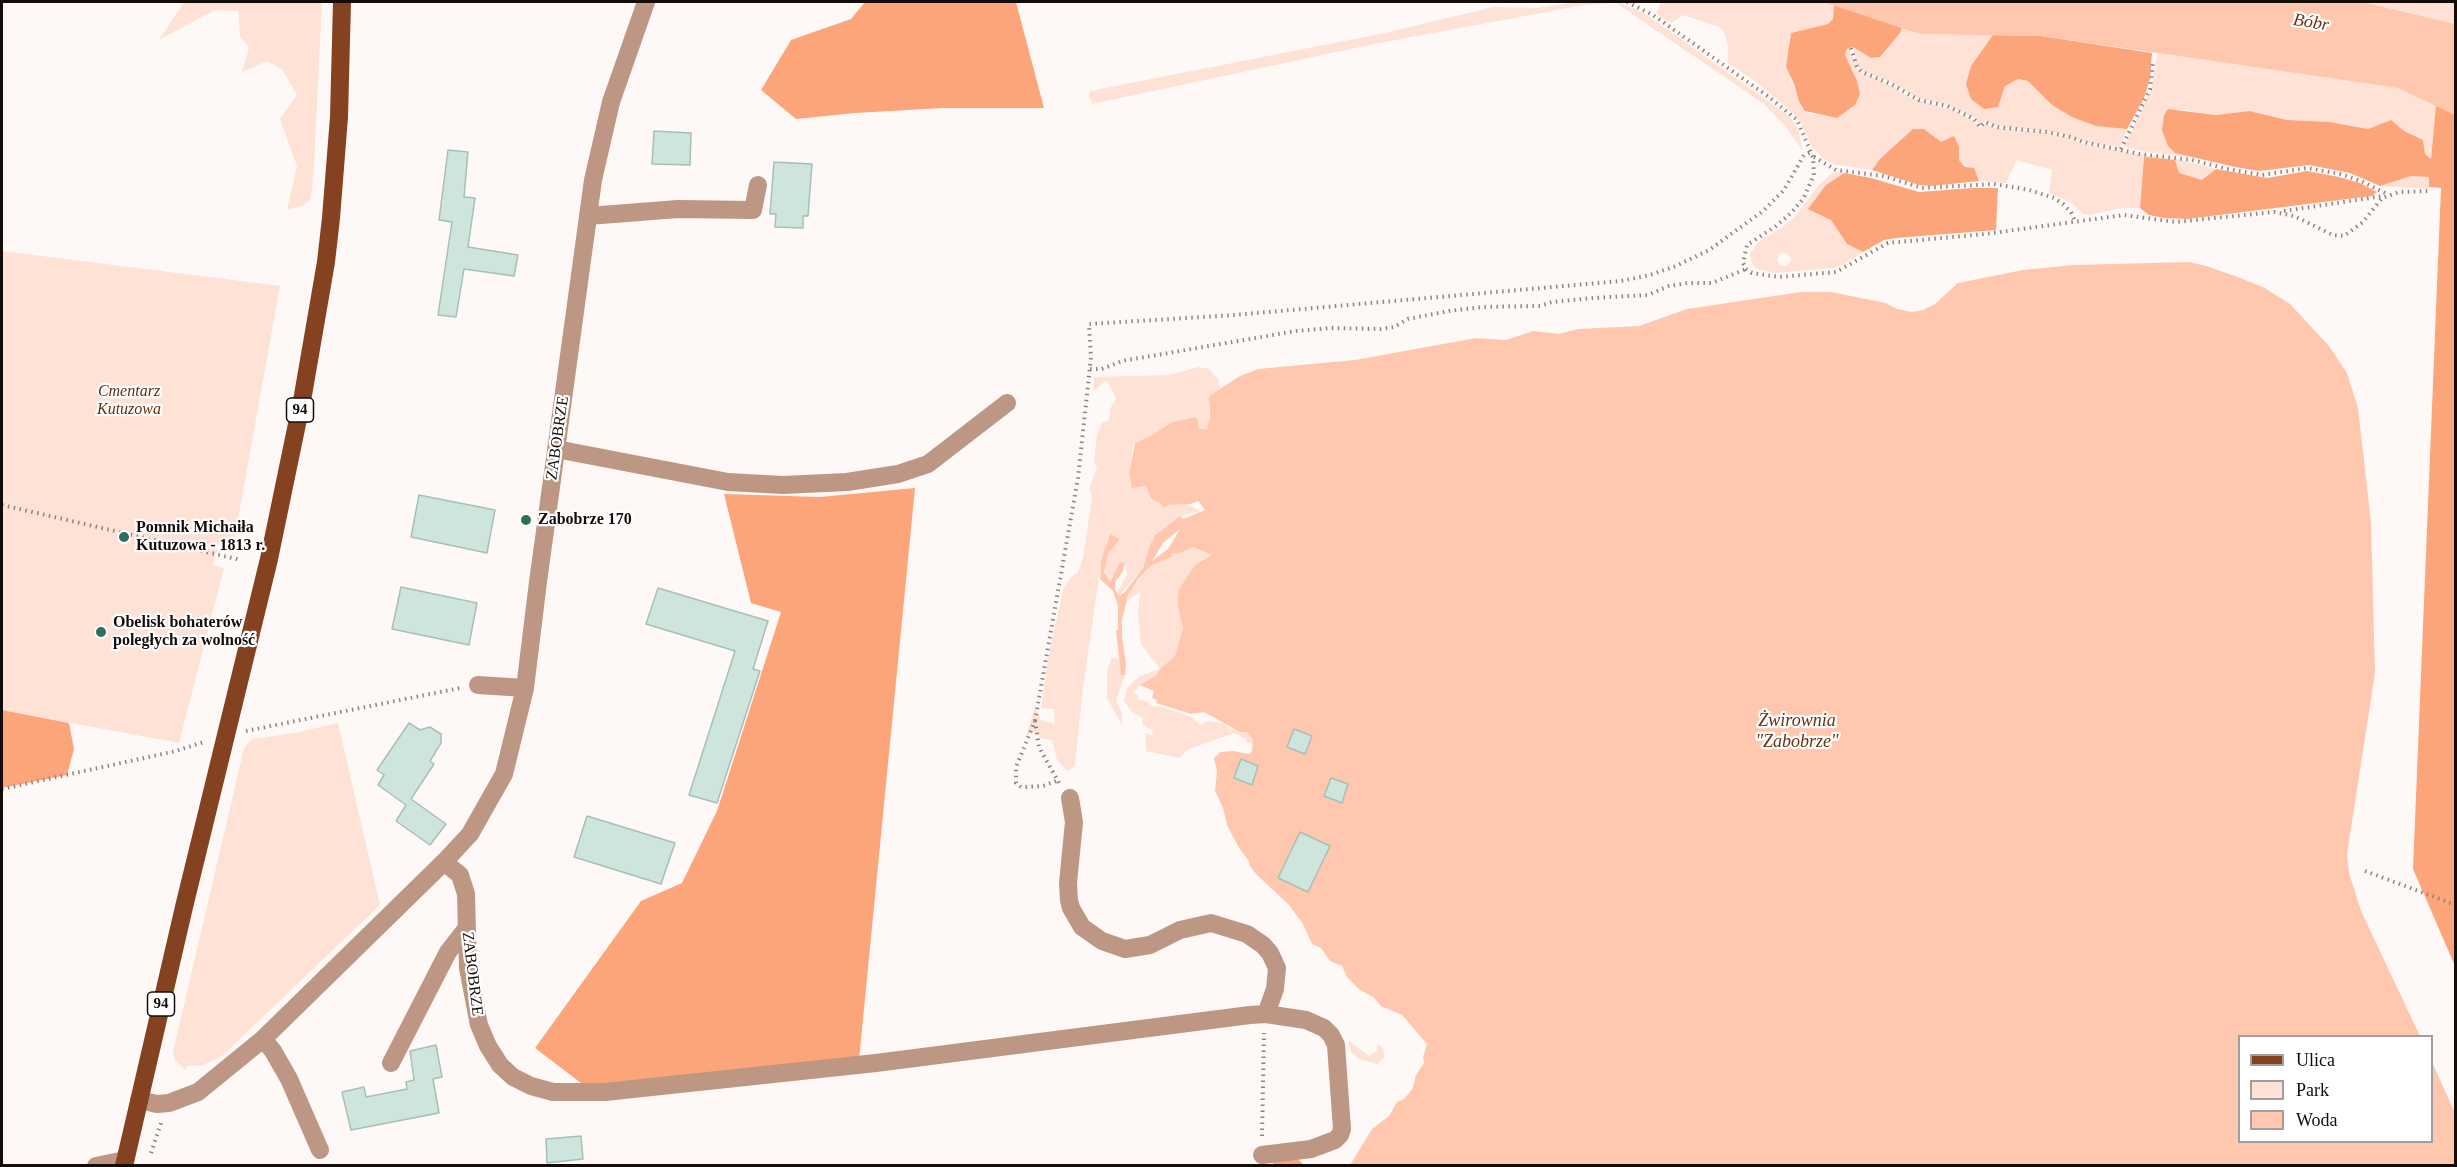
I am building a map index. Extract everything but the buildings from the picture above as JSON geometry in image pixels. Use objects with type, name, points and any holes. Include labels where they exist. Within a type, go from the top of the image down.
[{"type":"main road","name":"94","points":[[124,1163],[282,498],[324,273],[339,117],[342,2]]},
{"type":"street","name":"ZABOBRZE","points":[[139,1100],[158,1104],[169,1103],[198,1092],[263,1040],[470,834],[504,774],[525,688],[588,216],[600,144],[611,102],[646,2]]},
{"type":"street","points":[[588,216],[678,209],[753,210],[758,185]]},
{"type":"street","points":[[556,449],[728,482],[783,485],[847,482],[898,474],[928,464],[1007,403]]},
{"type":"street","points":[[478,685],[525,688]]},
{"type":"street","points":[[1070,798],[1074,822],[1068,883],[1069,900],[1082,927],[1102,942],[1125,949],[1150,945],[1180,930],[1211,923],[1247,934],[1263,945],[1270,953],[1277,968],[1275,989],[1266,1014]]},
{"type":"street","name":"ZABOBRZE","points":[[444,862],[460,876],[465,894],[468,968],[479,1025],[500,1065],[513,1077],[531,1086],[553,1092],[605,1092],[876,1063],[1266,1014],[1306,1020],[1324,1028],[1336,1045],[1342,1129],[1340,1136],[1311,1149],[1262,1155]]},
{"type":"street","points":[[391,1063],[448,951],[466,929]]},
{"type":"street","points":[[263,1040],[273,1051],[289,1079],[320,1149]]},
{"type":"street","points":[[96,1166],[124,1163]]},
{"type":"path","points":[[1627,2],[1653,15],[1769,97],[1797,120],[1813,157],[1814,175],[1803,199],[1776,226],[1747,245],[1743,257],[1746,269],[1752,273],[1779,277],[1836,272],[1888,243],[2076,223],[2124,215],[2176,222],[2302,210],[2410,191],[2429,191]]},
{"type":"path","points":[[1851,48],[1857,68],[1862,72],[1891,84],[1919,100],[1947,106],[1960,112],[1974,119],[1980,127],[1985,122],[1996,127],[2047,132],[2140,154],[2192,160],[2262,175],[2307,168],[2361,180],[2390,195]]},
{"type":"path","points":[[2121,148],[2150,89],[2153,62]]},
{"type":"path","points":[[1058,780],[1043,786],[1020,787],[1016,783],[1016,767],[1035,721],[1078,478],[1090,369],[1089,324],[1234,315],[1621,281],[1650,275],[1676,266],[1709,250],[1763,211],[1784,190],[1804,155],[1811,152]]},
{"type":"path","points":[[1813,157],[1836,170],[1884,176],[1922,188],[1994,184],[2029,190],[2054,198],[2063,204],[2071,212],[2076,223]]},
{"type":"path","points":[[2274,212],[2294,216],[2333,235],[2344,236],[2357,228],[2376,203],[2390,195]]},
{"type":"path","points":[[1090,369],[1102,369],[1122,361],[1296,331],[1394,327],[1411,318],[1449,311],[1482,307],[1540,306],[1552,302],[1648,295],[1669,286],[1712,283],[1746,269]]},
{"type":"path","points":[[2,506],[241,560]]},
{"type":"path","points":[[2,789],[176,751],[226,735],[478,685]]},
{"type":"path","points":[[1035,721],[1038,747],[1070,798]]},
{"type":"path","points":[[2366,871],[2456,905]]},
{"type":"path","points":[[1262,1155],[1266,1014]]},
{"type":"path","points":[[150,1158],[169,1103]]},
{"type":"green space","points":[[184,2],[322,2],[311,199],[302,206],[287,210],[297,166],[280,119],[297,95],[282,69],[267,61],[242,72],[249,48],[240,36],[238,11],[215,10],[159,40]]},
{"type":"green space","points":[[1576,2],[1618,2],[1644,13],[1785,113],[1795,123],[1802,150],[1785,126],[1764,104],[1616,3],[1584,5],[1374,44],[1092,104],[1089,95],[1090,91],[1385,33],[1493,7],[1537,8]]},
{"type":"green space","points":[[1661,2],[1823,2],[1834,5],[1833,19],[1828,24],[1791,33],[1789,38],[1786,67],[1800,105],[1808,113],[1837,118],[1855,105],[1857,81],[1845,55],[1849,48],[1857,69],[1864,74],[1888,84],[1911,98],[1955,111],[1972,120],[1980,128],[1986,124],[1994,128],[2042,132],[2071,138],[2082,144],[2177,159],[2216,169],[2203,180],[2185,176],[2144,157],[2140,208],[2122,208],[2089,215],[2083,214],[2072,203],[2049,193],[2052,170],[2017,160],[2006,183],[1979,181],[1978,176],[1959,160],[1959,147],[1941,142],[1880,159],[1872,170],[1832,164],[1812,147],[1794,114],[1760,85],[1728,63],[1728,46],[1724,32],[1719,27],[1683,15],[1671,23],[1656,14]]},
{"type":"green space","points":[[2363,2],[2455,2],[2455,24]]},
{"type":"green space","points":[[1902,28],[1920,34],[1993,35],[1971,66],[2002,97],[2005,86],[2017,79],[2028,81],[2052,105],[2117,128],[2127,129],[2120,147],[2089,143],[2053,132],[1993,125],[1985,120],[1980,125],[1975,118],[1961,111],[1918,98],[1857,66],[1853,47],[1871,58],[1880,57]]},
{"type":"green space","points":[[2157,53],[2398,88],[2436,105],[2431,160],[2425,155],[2423,140],[2404,131],[2391,120],[2368,129],[2330,122],[2287,120],[2249,111],[2216,115],[2177,109],[2175,153],[2198,158],[2124,147],[2151,90]]},
{"type":"green space","points":[[1832,173],[1844,173],[1826,185],[1831,220],[1847,244],[1863,252],[1845,264],[1833,268],[1775,273],[1757,269],[1752,264],[1750,254],[1757,243],[1795,217],[1818,186]],"holes":[[[1784,252],[1791,257],[1791,262],[1785,266],[1779,264],[1777,260],[1780,253]]]},
{"type":"green space","points":[[2411,176],[2430,177],[2429,189],[2380,186]]},
{"type":"green space","name":"Cmentarz Kutuzowa","points":[[2,251],[280,286],[233,547],[218,544],[213,565],[224,568],[179,743],[2,710]]},
{"type":"green space","points":[[1198,367],[1209,369],[1218,379],[1220,388],[1212,394],[1209,405],[1209,429],[1202,431],[1198,428],[1198,419],[1195,417],[1172,422],[1136,442],[1133,445],[1129,478],[1134,488],[1146,486],[1151,500],[1161,504],[1163,508],[1168,505],[1187,504],[1200,511],[1180,516],[1155,535],[1143,568],[1119,596],[1118,591],[1127,575],[1125,563],[1120,562],[1110,582],[1104,566],[1111,548],[1120,539],[1108,538],[1100,571],[1082,695],[1075,766],[1067,771],[1057,760],[1052,740],[1040,738],[1034,731],[1026,736],[1035,707],[1041,720],[1055,724],[1054,709],[1041,708],[1049,654],[1063,590],[1070,578],[1078,572],[1083,558],[1092,497],[1089,489],[1097,468],[1094,461],[1097,434],[1102,423],[1109,420],[1110,409],[1116,398],[1108,382],[1105,381],[1094,391],[1094,377],[1171,375]]},
{"type":"green space","points":[[1193,547],[1212,555],[1200,561],[1179,589],[1177,603],[1183,628],[1176,655],[1160,669],[1141,644],[1138,615],[1140,592],[1126,602],[1132,587],[1152,565],[1173,553],[1178,554]]},
{"type":"green space","points":[[1112,658],[1120,659],[1121,675],[1125,675],[1116,701],[1122,714],[1122,725],[1107,698],[1107,671]]},
{"type":"green space","points":[[1160,669],[1157,675],[1140,685],[1133,693],[1138,695],[1138,699],[1148,702],[1153,707],[1158,706],[1192,717],[1200,725],[1208,721],[1223,723],[1231,729],[1246,732],[1253,739],[1253,747],[1251,743],[1247,743],[1246,739],[1234,733],[1189,749],[1179,758],[1146,751],[1145,733],[1152,735],[1153,730],[1142,723],[1143,718],[1132,712],[1124,701],[1127,689],[1133,682],[1140,676]]},
{"type":"green space","points":[[338,723],[380,905],[222,1056],[203,1065],[187,1066],[186,1070],[175,1061],[173,1052],[244,748],[252,739],[295,733]]},
{"type":"green space","points":[[1348,1040],[1369,1056],[1377,1051],[1377,1043],[1383,1048],[1385,1057],[1377,1064],[1359,1059],[1351,1052]]},
{"type":"shaded area","points":[[865,2],[1016,2],[1044,108],[943,108],[796,119],[761,90],[791,40],[851,19]]},
{"type":"shaded area","points":[[1834,5],[1902,28],[1880,57],[1871,58],[1853,47],[1847,49],[1845,55],[1857,81],[1860,94],[1855,105],[1837,118],[1805,111],[1799,102],[1786,67],[1791,33],[1828,24],[1833,19]]},
{"type":"shaded area","points":[[1993,35],[2041,36],[2152,53],[2150,79],[2144,98],[2127,129],[2096,126],[2072,117],[2052,105],[2028,81],[2018,79],[2005,86],[1998,107],[1984,109],[1971,99],[1966,84],[1971,66]]},
{"type":"shaded area","points":[[2436,105],[2455,115],[2455,966],[2413,869],[2441,188],[2429,187],[2429,177],[2411,176],[2380,186],[2350,173],[2309,165],[2259,171],[2235,167],[2175,153],[2168,146],[2162,130],[2164,115],[2168,109],[2216,115],[2249,111],[2287,120],[2330,122],[2368,129],[2391,120],[2404,131],[2423,140],[2425,154],[2431,159]]},
{"type":"shaded area","points":[[1913,129],[1924,129],[1941,142],[1954,136],[1959,147],[1959,160],[1965,167],[1974,168],[1979,181],[1919,185],[1872,170],[1880,159]]},
{"type":"shaded area","points":[[2144,157],[2175,160],[2179,173],[2202,180],[2216,169],[2267,178],[2307,171],[2360,183],[2377,192],[2372,196],[2187,219],[2164,218],[2149,215],[2140,208]]},
{"type":"shaded area","points":[[1844,173],[1919,192],[1998,188],[1996,230],[1896,238],[1884,240],[1863,252],[1847,244],[1831,220],[1808,209],[1826,185]]},
{"type":"shaded area","points":[[915,488],[858,1070],[602,1099],[535,1048],[641,901],[682,883],[717,811],[781,612],[751,603],[724,494],[820,497]]},
{"type":"shaded area","points":[[2,710],[69,723],[74,749],[67,775],[2,788]]},
{"type":"shaded area","points":[[1297,1158],[1304,1165],[1271,1166],[1274,1162]]},
{"type":"water","name":"Bóbr","points":[[1823,2],[2363,2],[2455,24],[2455,115],[2398,88],[2041,36],[1920,34]]},
{"type":"water","name":"Żwirownia \"Zabobrze\"","points":[[2189,262],[2206,266],[2263,287],[2290,304],[2329,346],[2347,373],[2358,408],[2371,522],[2375,673],[2347,854],[2349,873],[2361,911],[2420,1035],[2238,1035],[2238,1143],[2433,1143],[2433,1064],[2455,1113],[2455,1165],[1350,1165],[1372,1129],[1389,1116],[1397,1102],[1404,1099],[1413,1088],[1416,1075],[1424,1063],[1423,1057],[1427,1044],[1402,1015],[1381,1006],[1373,997],[1360,990],[1347,977],[1342,966],[1330,961],[1321,948],[1312,944],[1303,924],[1289,905],[1256,874],[1239,848],[1227,825],[1223,808],[1215,791],[1217,771],[1214,758],[1220,752],[1233,751],[1249,754],[1252,751],[1253,739],[1246,732],[1240,732],[1204,712],[1191,714],[1156,703],[1157,700],[1152,698],[1154,691],[1140,685],[1157,675],[1160,669],[1175,656],[1183,628],[1177,603],[1179,589],[1196,564],[1212,555],[1193,547],[1178,554],[1173,553],[1171,557],[1152,565],[1138,579],[1128,595],[1122,620],[1126,664],[1125,675],[1121,675],[1116,630],[1118,630],[1118,606],[1113,591],[1100,579],[1101,561],[1110,534],[1120,539],[1108,554],[1104,572],[1110,582],[1120,562],[1125,563],[1122,573],[1115,582],[1115,589],[1119,596],[1125,592],[1143,568],[1155,535],[1180,516],[1183,519],[1205,510],[1198,501],[1190,504],[1168,505],[1163,508],[1161,504],[1151,499],[1146,486],[1132,488],[1129,474],[1135,443],[1172,422],[1195,417],[1198,419],[1198,428],[1207,430],[1210,418],[1209,398],[1212,394],[1240,376],[1258,369],[1355,360],[1476,338],[1506,340],[1533,331],[1559,334],[1578,329],[1639,326],[1687,309],[1801,292],[1831,292],[1886,303],[1897,309],[1912,312],[1935,304],[1958,283],[2023,270],[2074,265]],"holes":[[[1180,529],[1168,549],[1152,561],[1163,543]],[[1299,731],[1307,734],[1310,740],[1307,749],[1301,752],[1293,749],[1289,743]],[[1246,761],[1254,764],[1257,771],[1254,779],[1248,783]],[[1335,779],[1344,783],[1347,789],[1344,798],[1326,792],[1329,783]],[[1300,832],[1330,846],[1308,892],[1278,878]]]},
{"type":"place","name":"Zabobrze 170","points":[[526,520]]},
{"type":"place","name":"Pomnik Michaiła Kutuzowa - 1813 r.","points":[[124,537]]},
{"type":"place","name":"Obelisk bohaterów poległych za wolność","points":[[101,632]]}]
